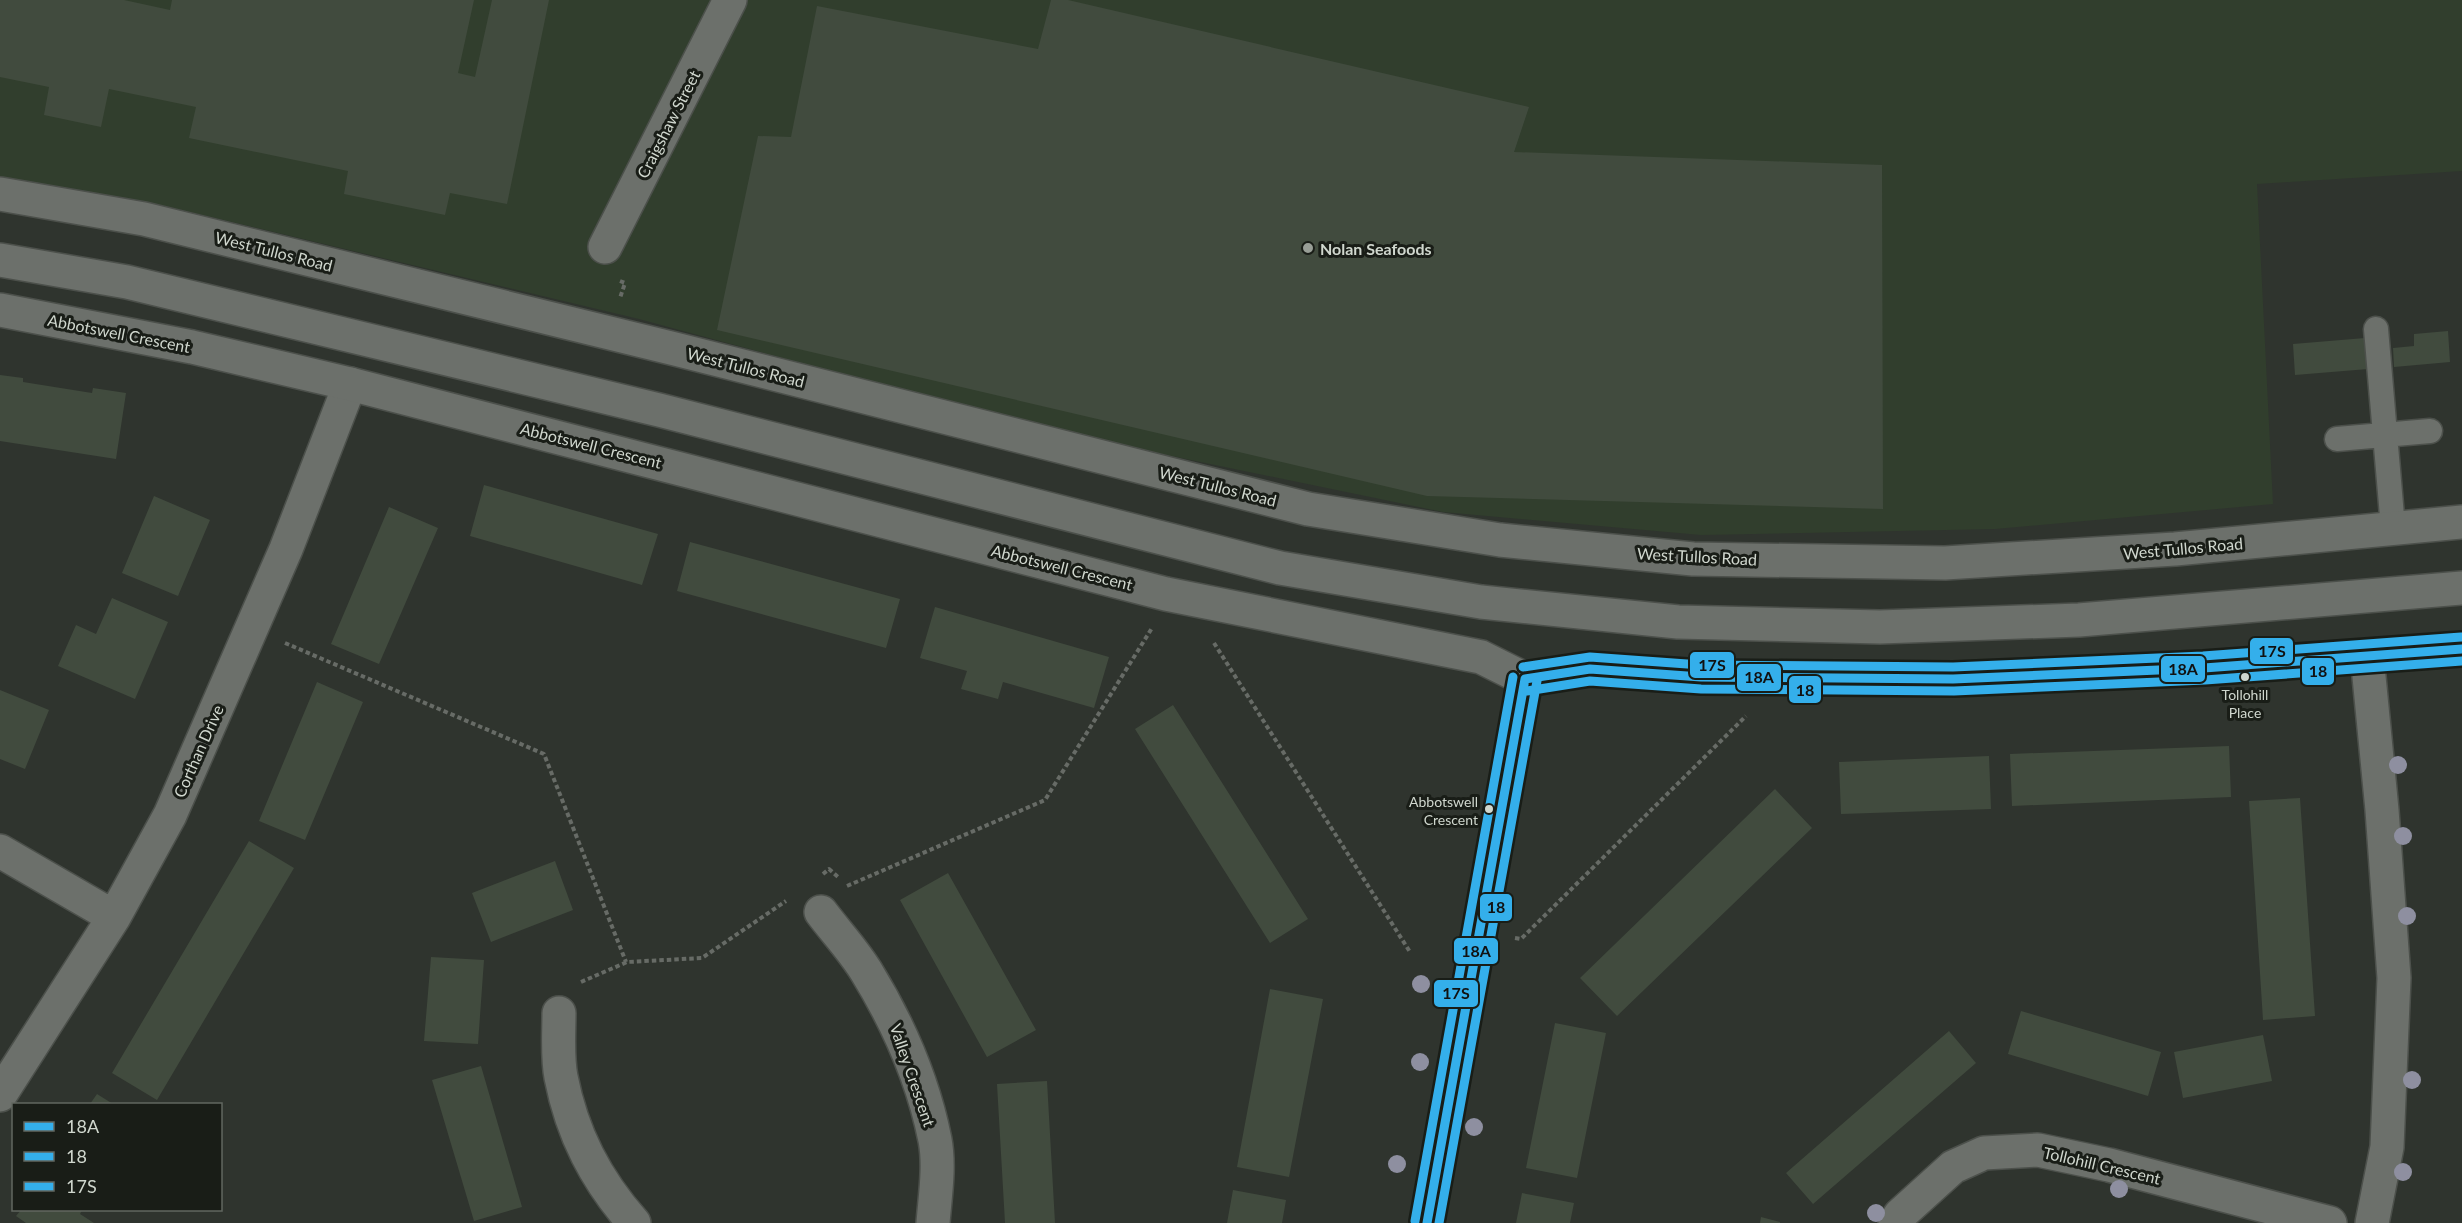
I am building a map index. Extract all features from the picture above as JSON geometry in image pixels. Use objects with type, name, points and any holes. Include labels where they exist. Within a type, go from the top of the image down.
[{"type":"street","name":"Craigshaw Street","points":[[605,247],[730,0]]},
{"type":"street","name":"West Tullos Road","points":[[0,194],[144,219],[1308,509],[1500,540],[1693,558],[1945,563],[2175,549],[2462,522]]},
{"type":"street","points":[[0,260],[127,282],[670,413],[1280,568],[1481,602],[1678,622],[1880,627],[2079,620],[2462,588]]},
{"type":"street","name":"Abbotswell Crescent","points":[[0,310],[192,347],[350,384],[1176,596],[1481,657],[1525,679]]},
{"type":"street","name":"Corthan Drive","points":[[0,1095],[114,917],[170,815],[286,549],[350,384]]},
{"type":"street","points":[[1427,1223],[1525,679],[1590,669],[1701,677],[1953,679],[2204,668],[2462,649]]},
{"type":"street","points":[[2367,656],[2386,856],[2394,978],[2387,1148],[2372,1223]]},
{"type":"street","points":[[0,851],[114,917]]},
{"type":"street","name":"Valley Crescent","points":[[808,904],[865,969],[898,1025],[920,1085],[935,1142],[936,1191],[933,1223]]},
{"type":"street","points":[[559,1013],[561,1076],[579,1139],[604,1187],[634,1223]]},
{"type":"street","name":"Tollohill Crescent","points":[[1895,1223],[1899,1215],[1953,1167],[1984,1153],[2038,1150],[2109,1165],[2330,1223]]},
{"type":"lane","points":[[2376,328],[2392,528]]},
{"type":"lane","points":[[2337,439],[2430,431]]},
{"type":"path","points":[[605,247],[609,276],[626,283],[607,333]]},
{"type":"path","points":[[821,876],[829,869],[846,886],[1045,800],[1153,626],[1176,596],[1410,952]]},
{"type":"path","points":[[251,628],[544,754],[627,962]]},
{"type":"path","points":[[1480,933],[1521,939],[1785,678]]},
{"type":"path","points":[[559,1013],[577,984],[627,962],[702,958],[808,904]]},
{"type":"shaded area","points":[[0,0],[2462,0],[2462,171],[2257,184],[2273,504],[1995,529],[1701,535],[1443,512],[1055,432],[639,319],[160,205],[0,185]]},
{"type":"building","points":[[0,0],[124,0],[170,10],[172,0],[474,0],[458,73],[475,77],[492,0],[549,0],[507,204],[450,193],[445,215],[344,194],[348,171],[189,138],[196,107],[109,89],[101,127],[44,115],[49,87],[0,77]]},
{"type":"building","name":"Nolan Seafoods","points":[[1051,0],[1068,0],[1529,107],[1514,152],[1882,165],[1883,509],[1427,496],[717,330],[758,136],[791,137],[817,6],[1038,49]]},
{"type":"building","points":[[2448,331],[2450,362],[2394,367],[2393,348],[2414,346],[2414,334]]},
{"type":"building","points":[[2365,338],[2368,369],[2295,375],[2293,344]]},
{"type":"building","points":[[0,375],[23,378],[23,382],[92,393],[93,388],[126,393],[116,459],[0,441]]},
{"type":"building","points":[[484,485],[658,534],[642,585],[470,536]]},
{"type":"building","points":[[154,496],[210,520],[178,596],[122,573]]},
{"type":"building","points":[[389,507],[438,528],[379,664],[331,644]]},
{"type":"building","points":[[690,542],[900,599],[886,648],[677,591]]},
{"type":"building","points":[[112,598],[168,622],[135,699],[58,666],[76,625],[96,634]]},
{"type":"building","points":[[935,607],[1109,657],[1094,708],[1003,682],[998,699],[961,689],[967,671],[920,658]]},
{"type":"building","points":[[317,682],[363,702],[305,840],[259,821]]},
{"type":"building","points":[[0,690],[49,710],[25,769],[0,759]]},
{"type":"building","points":[[1173,705],[1308,919],[1270,943],[1135,729]]},
{"type":"building","points":[[2229,746],[2231,797],[2012,806],[2010,754]]},
{"type":"building","points":[[1989,756],[1991,809],[1841,814],[1839,762]]},
{"type":"building","points":[[1775,789],[1812,828],[1617,1016],[1580,978]]},
{"type":"building","points":[[2300,798],[2315,1016],[2263,1020],[2249,801]]},
{"type":"building","points":[[249,841],[294,868],[157,1100],[112,1073]]},
{"type":"building","points":[[555,861],[573,910],[491,942],[472,893]]},
{"type":"building","points":[[948,873],[1036,1030],[987,1057],[900,900]]},
{"type":"building","points":[[431,957],[484,960],[478,1044],[424,1041]]},
{"type":"building","points":[[1270,989],[1323,999],[1289,1177],[1237,1167]]},
{"type":"building","points":[[2021,1011],[2161,1052],[2148,1096],[2008,1054]]},
{"type":"building","points":[[1555,1023],[1606,1033],[1577,1178],[1526,1168]]},
{"type":"building","points":[[1949,1031],[1976,1063],[1813,1204],[1786,1173]]},
{"type":"building","points":[[2263,1035],[2272,1081],[2183,1098],[2174,1052]]},
{"type":"building","points":[[481,1066],[522,1207],[474,1221],[432,1080]]},
{"type":"building","points":[[1047,1081],[1055,1223],[1005,1223],[997,1084]]},
{"type":"building","points":[[97,1094],[111,1103],[91,1103]]},
{"type":"building","points":[[1233,1190],[1286,1200],[1282,1223],[1227,1223]]},
{"type":"building","points":[[1522,1193],[1574,1203],[1570,1223],[1516,1223]]},
{"type":"building","points":[[20,1211],[82,1211],[80,1214],[94,1223],[26,1223],[16,1216]]},
{"type":"building","points":[[1761,1217],[1780,1222],[1780,1223],[1760,1223]]},
{"type":"transit line","name":"17S","points":[[1523,667],[1590,657],[1701,665],[1953,667],[2203,656],[2461,637]]},
{"type":"transit line","name":"18A","points":[[1525,679],[1590,669],[1701,677],[1953,679],[2204,668],[2462,649]]},
{"type":"transit line","name":"18","points":[[1527,691],[1590,681],[1701,689],[1954,691],[2205,680],[2462,661]]},
{"type":"transit line","name":"17S","points":[[1415,1221],[1513,677]]},
{"type":"transit line","name":"18A","points":[[1427,1223],[1525,679]]},
{"type":"transit line","name":"18","points":[[1439,1223],[1537,681]]},
{"type":"place","name":"Nolan Seafoods","points":[[1308,248]]},
{"type":"place","name":"Tollohill Place","points":[[2245,677]]},
{"type":"place","name":"Abbotswell Crescent","points":[[1489,809]]}]
